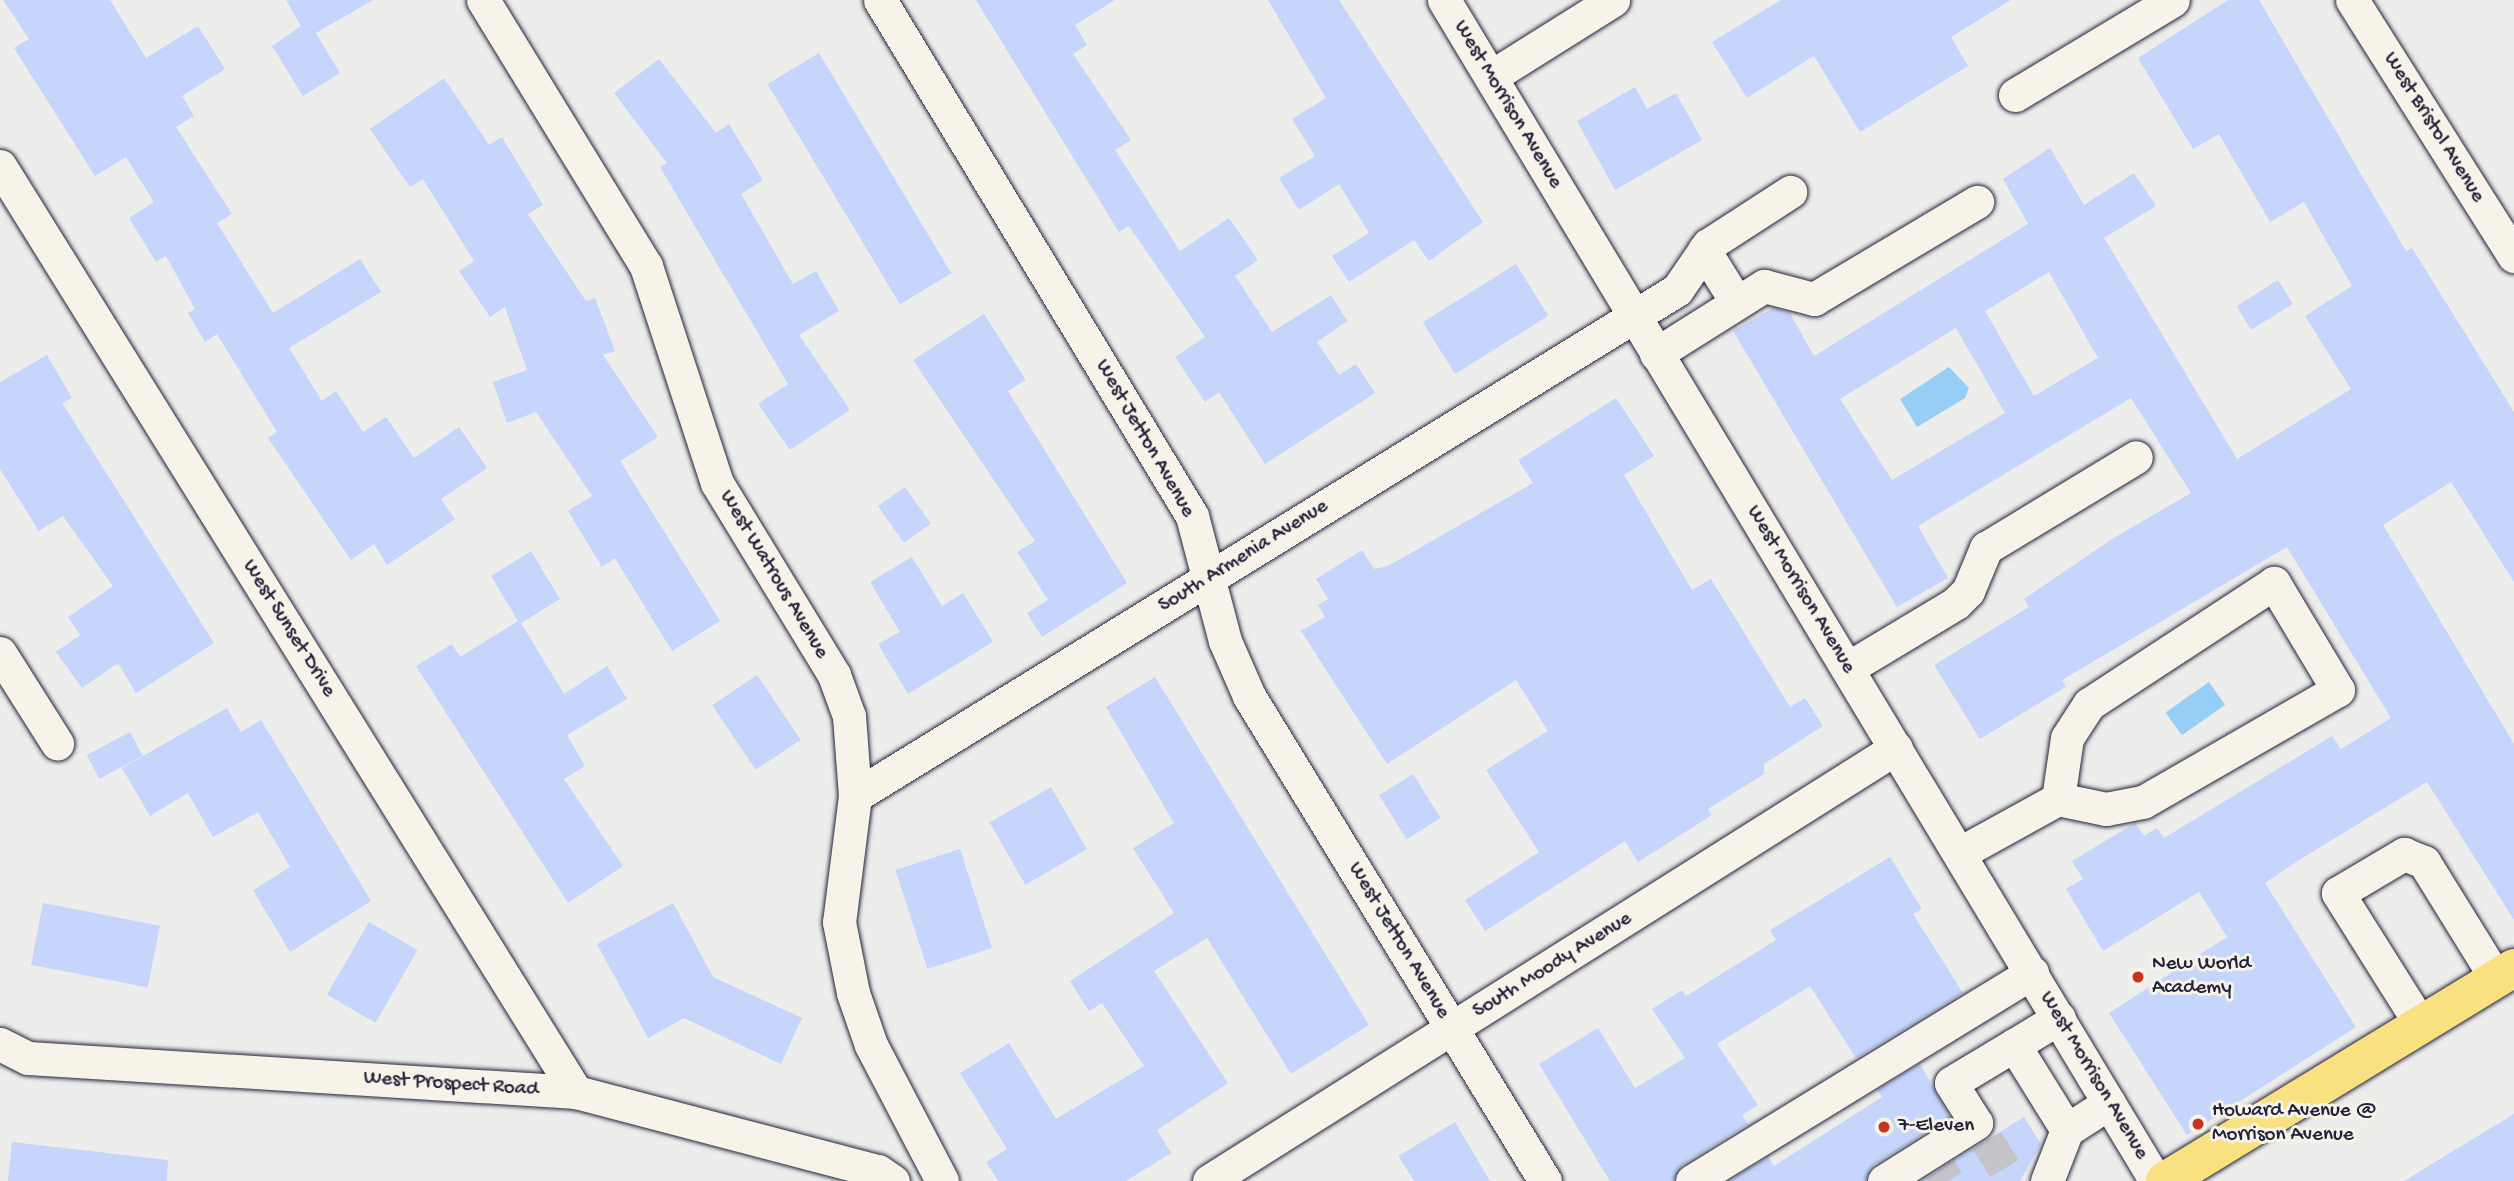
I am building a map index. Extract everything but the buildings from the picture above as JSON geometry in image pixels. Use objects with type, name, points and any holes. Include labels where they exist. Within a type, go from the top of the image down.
[{"type":"main road","points":[[2165,1181],[2505,973]]},
{"type":"street","name":"West Watrous Avenue","points":[[483,0],[646,266],[717,483],[834,675],[849,716],[855,796],[839,922],[853,993],[871,1045],[942,1181]]},
{"type":"street","name":"West Jetton Avenue","points":[[880,0],[1192,516],[1208,580],[1249,696],[1545,1181]]},
{"type":"street","name":"West Morrison Avenue","points":[[1444,0],[2156,1181]]},
{"type":"street","points":[[1492,76],[1613,0]]},
{"type":"street","points":[[2015,95],[2173,0]]},
{"type":"street","name":"West Bristol Avenue","points":[[2352,0],[2514,256]]},
{"type":"street","name":"West Sunset Drive","points":[[0,166],[576,1092]]},
{"type":"street","points":[[1737,303],[1704,250],[1790,192]]},
{"type":"street","points":[[1656,354],[1764,286],[1814,299],[1978,202]]},
{"type":"street","name":"South Armenia Avenue","points":[[855,796],[1677,290],[1704,250]]},
{"type":"street","points":[[1848,668],[1956,603],[1968,591],[1986,548],[2136,457]]},
{"type":"street","points":[[1959,853],[2058,799],[2106,809],[2143,802],[2338,690],[2274,583],[2090,704],[2067,738],[2058,799]]},
{"type":"street","points":[[0,653],[57,743]]},
{"type":"street","name":"South Moody Avenue","points":[[1209,1181],[1451,1031],[1896,748]]},
{"type":"street","points":[[2420,1025],[2338,893],[2404,854],[2424,862],[2505,973]]},
{"type":"street","points":[[1692,1181],[2032,973]]},
{"type":"street","points":[[1884,1181],[1935,1161],[1982,1132],[1951,1083],[2059,1018]]},
{"type":"street","name":"West Prospect Road","points":[[0,1044],[28,1058],[576,1092],[878,1171],[893,1181]]},
{"type":"street","points":[[2014,1045],[2067,1130]]},
{"type":"street","points":[[2047,1181],[2067,1130],[2109,1103]]},
{"type":"water","points":[[1949,367],[1969,388],[1965,398],[1917,427],[1900,399]]},
{"type":"water","points":[[2209,682],[2225,705],[2182,735],[2166,712]]},
{"type":"tunnel","points":[[1987,1140],[2012,1181]]},
{"type":"tunnel","points":[[1940,1169],[1948,1181]]},
{"type":"place","name":"New World Academy","points":[[2138,977]]},
{"type":"place","name":"Howard Avenue @ Morrison Avenue","points":[[2198,1124]]},
{"type":"place","name":"7-Eleven","points":[[1884,1127]]}]
